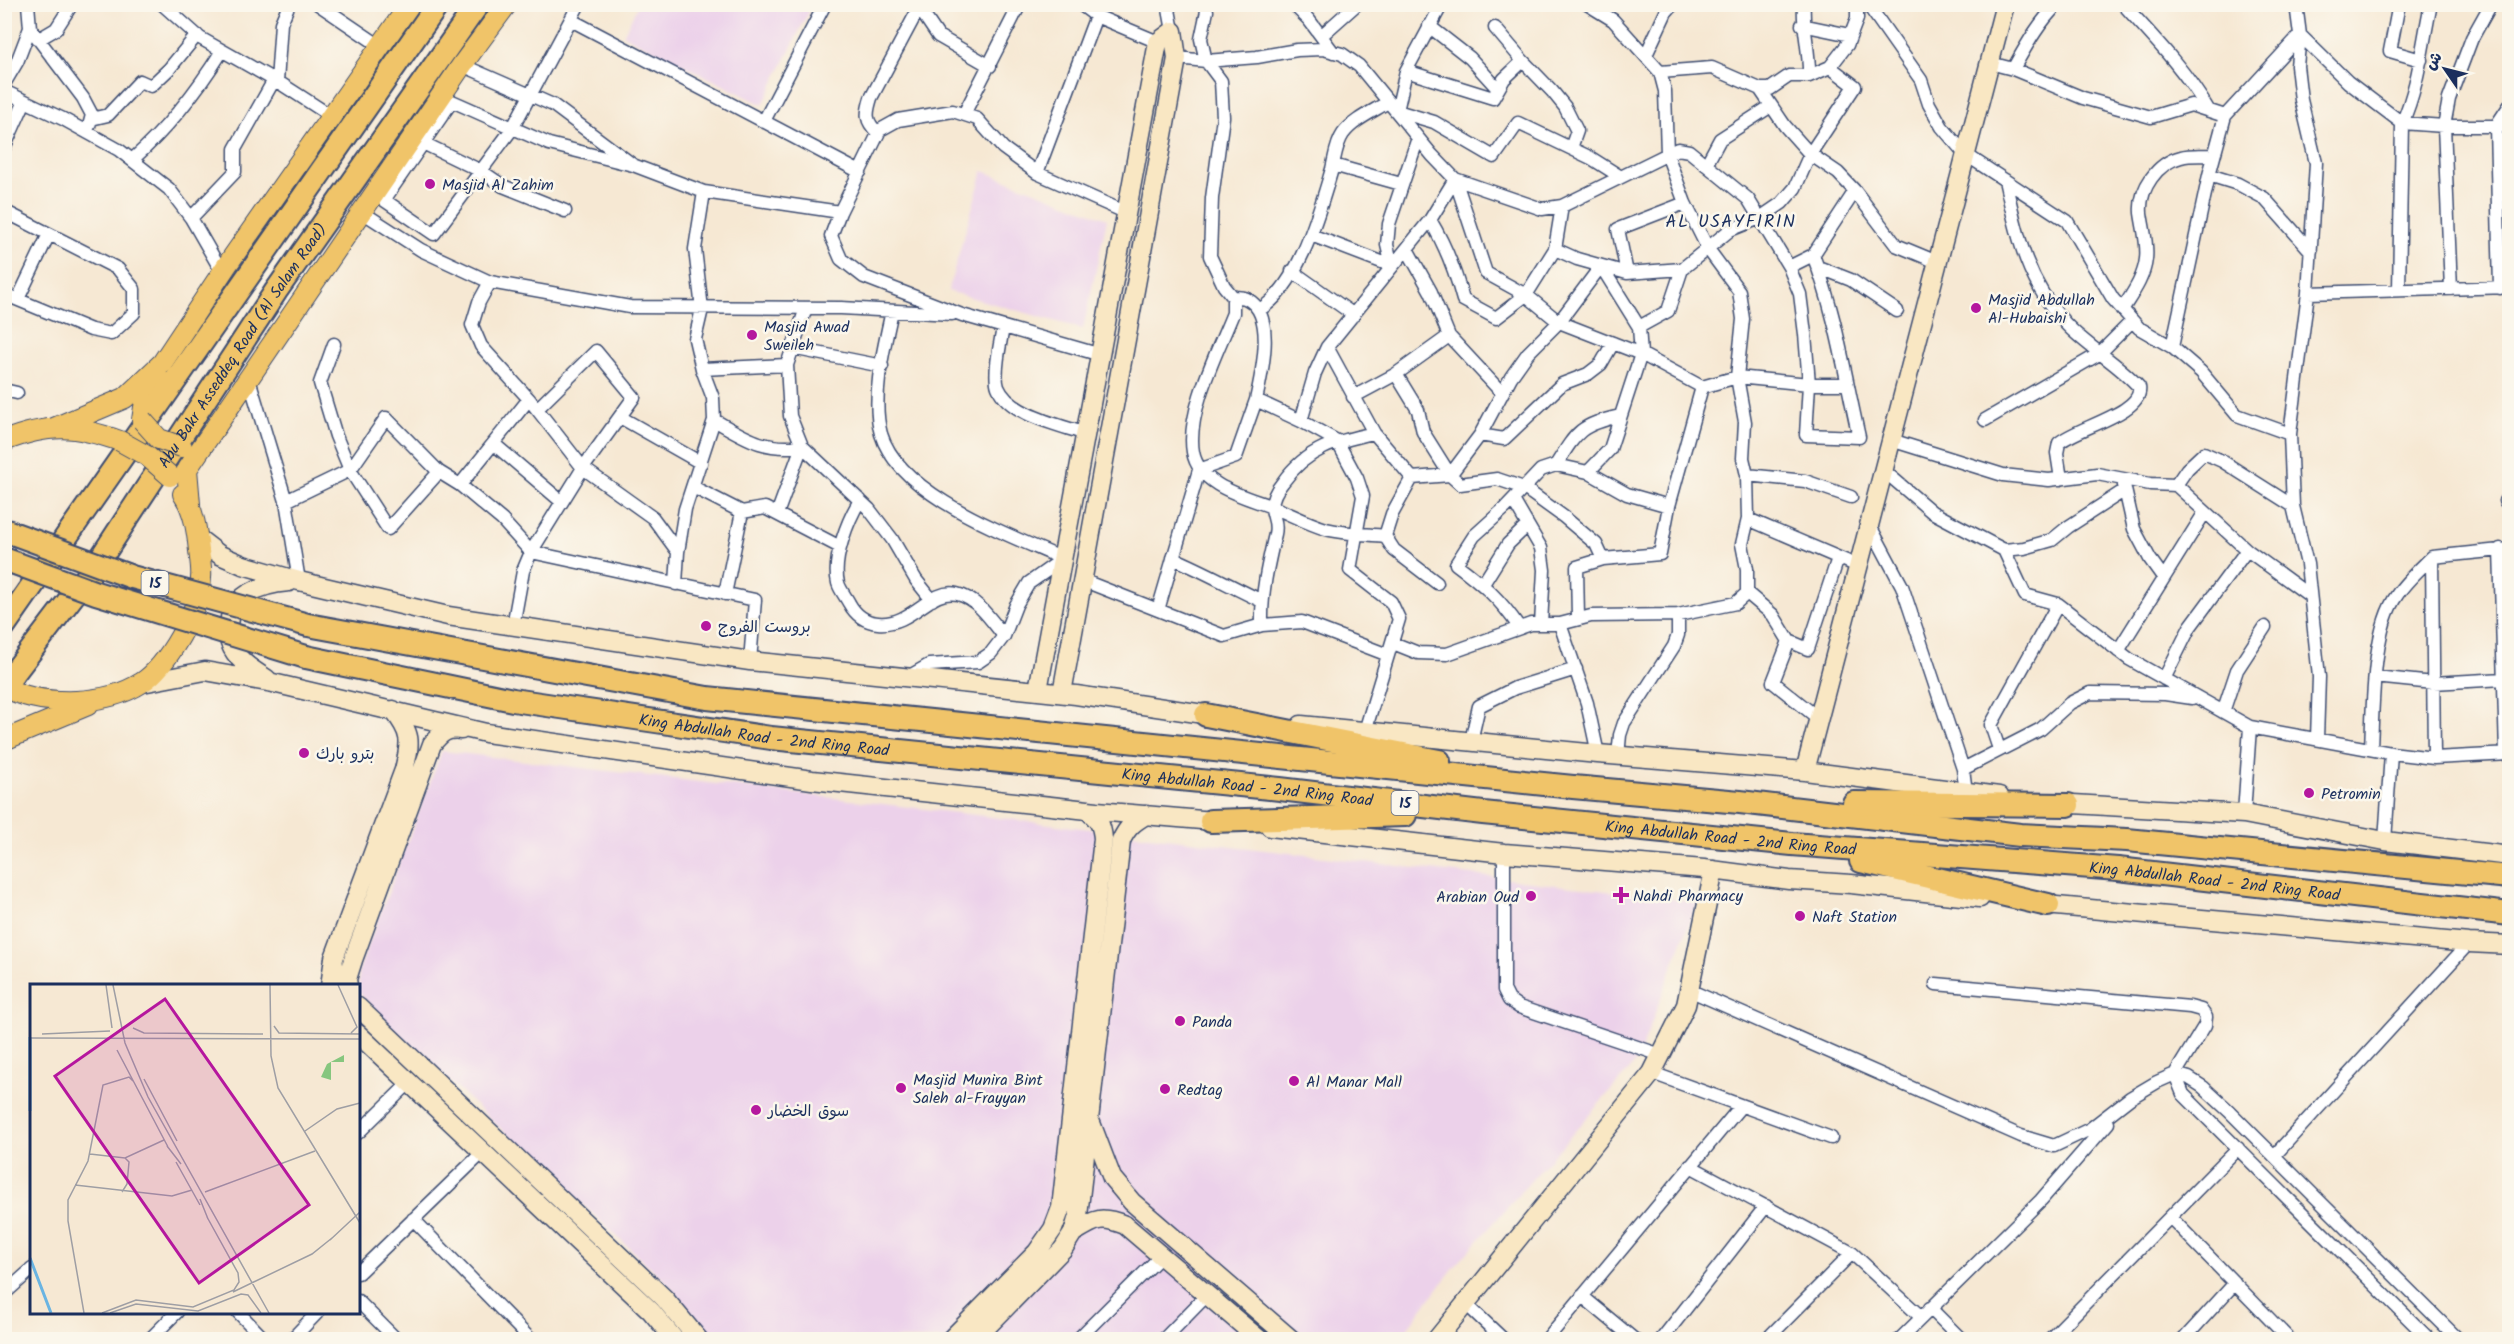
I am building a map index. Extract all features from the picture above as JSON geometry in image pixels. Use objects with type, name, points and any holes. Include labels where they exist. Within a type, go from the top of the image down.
[{"type":"highway","name":"Abu Bakr Asseddeq Road (Al Salam Road)","points":[[4,626],[438,4]]},
{"type":"highway","name":"Abu Bakr Asseddeq Road (Al Salam Road)","points":[[8,688],[97,564],[276,291],[478,4]]},
{"type":"highway","name":"King Abdullah Road - 2nd Ring Road","points":[[4,530],[132,577],[308,625],[706,698],[1740,802],[2020,835],[2509,861]]},
{"type":"highway","name":"King Abdullah Road - 2nd Ring Road","points":[[4,560],[96,593],[306,657],[513,700],[771,738],[1280,789],[1483,813],[1792,844],[2118,869],[2510,914]]},
{"type":"highway","points":[[1206,715],[1573,787]]},
{"type":"highway","points":[[1740,802],[2068,805]]},
{"type":"highway","points":[[1211,820],[1483,813]]},
{"type":"highway","points":[[1792,844],[2048,905]]},
{"type":"main road","points":[[210,435],[182,447],[159,439],[142,420],[145,401],[162,363],[222,272],[410,4]]},
{"type":"main road","points":[[142,683],[171,653],[194,610],[201,579],[198,538],[190,504],[187,469],[462,65],[507,4]]},
{"type":"main road","points":[[1805,771],[2005,4]]},
{"type":"main road","points":[[1038,690],[1158,42],[1173,31],[1177,58],[1062,693]]},
{"type":"main road","points":[[4,441],[54,428],[125,398],[162,363]]},
{"type":"main road","points":[[54,428],[87,429],[120,441],[147,456],[170,476],[190,504]]},
{"type":"main road","points":[[198,538],[220,555],[243,566],[299,582],[448,616],[750,661],[1038,690],[1206,715],[1618,756],[1805,771],[2068,805],[2244,813],[2385,841],[2509,861]]},
{"type":"main road","points":[[273,683],[244,664],[229,643],[228,621],[237,602],[253,591],[270,584],[299,582]]},
{"type":"main road","points":[[4,740],[142,683],[205,671],[273,683],[486,733]]},
{"type":"main road","points":[[8,688],[50,702],[102,700]]},
{"type":"main road","points":[[329,984],[334,958],[404,770],[411,743],[407,728],[393,711]]},
{"type":"main road","points":[[348,984],[353,960],[432,744],[441,732],[450,728],[812,780],[1088,810],[1211,820],[1504,853],[1714,870],[1789,880],[1851,884],[2048,905],[2507,945]]},
{"type":"main road","points":[[950,1340],[1037,1252],[1053,1229],[1061,1208],[1103,839],[1103,826],[1088,810]]},
{"type":"main road","points":[[974,1340],[1063,1249],[1073,1233],[1078,1216],[1121,841],[1133,822],[1146,815]]},
{"type":"main road","points":[[1436,1340],[1652,1073],[1686,1005],[1714,870]]},
{"type":"main road","points":[[360,1009],[664,1298],[699,1340]]},
{"type":"main road","points":[[360,1036],[651,1311],[675,1340]]},
{"type":"main road","points":[[1089,1116],[1112,1178],[1132,1202],[1292,1340]]},
{"type":"main road","points":[[1073,1233],[1090,1222],[1107,1218],[1125,1226],[1260,1340]]},
{"type":"street","points":[[4,84],[17,62],[30,28],[28,4]]},
{"type":"street","points":[[39,39],[56,29],[72,4]]},
{"type":"street","points":[[162,4],[197,35],[331,116]]},
{"type":"street","points":[[191,218],[235,172],[235,148],[275,81],[281,23],[289,4]]},
{"type":"street","points":[[318,4],[380,46]]},
{"type":"street","points":[[579,4],[512,129],[434,234],[384,200],[452,101],[512,129],[549,144],[633,165],[704,192],[840,212]]},
{"type":"street","points":[[764,122],[825,4]]},
{"type":"street","points":[[963,114],[990,66],[1020,4]]},
{"type":"street","points":[[1080,4],[1096,16],[1158,42]]},
{"type":"street","points":[[1168,4],[1173,31]]},
{"type":"street","points":[[1205,4],[1207,11],[1202,39],[1206,61],[1221,81],[1223,117],[1212,198],[1210,256],[1224,286],[1233,297],[1233,313],[1193,416],[1193,452],[1199,470],[1225,489],[1246,500],[1272,507],[1326,529],[1385,536]]},
{"type":"street","points":[[1293,4],[1309,20],[1333,52]]},
{"type":"street","points":[[1259,310],[1273,303],[1311,235],[1333,165],[1336,148],[1343,134],[1393,106],[1406,71],[1442,4]]},
{"type":"street","points":[[1804,4],[1802,25],[1810,56],[1809,76]]},
{"type":"street","points":[[1660,72],[1712,68],[1760,89],[1770,89],[1790,76],[1809,76],[1830,67],[1847,45],[1857,19],[1857,4]]},
{"type":"street","points":[[2013,69],[2030,40],[2058,4]]},
{"type":"street","points":[[2123,4],[2174,59],[2193,83],[2209,111]]},
{"type":"street","points":[[2296,4],[2300,35],[2297,66],[2301,100],[2316,164],[2308,293],[2290,434],[2293,506],[2307,564],[2319,677],[2316,739]]},
{"type":"street","points":[[2399,4],[2390,51],[2421,60]]},
{"type":"street","points":[[2399,290],[2402,123],[2411,102],[2431,4]]},
{"type":"street","points":[[2451,289],[2444,126],[2449,99],[2472,38],[2491,4]]},
{"type":"street","points":[[1082,579],[1224,636],[1263,625],[1302,622],[1390,649],[1447,654],[1519,627],[1560,624],[1591,616],[1678,615],[1736,603],[1747,593],[1747,569],[1742,544],[1748,519],[1747,475],[1743,458],[1745,422],[1737,377],[1743,319],[1739,291],[1708,249],[1684,203],[1666,154],[1665,91],[1660,72],[1613,20],[1591,5]]},
{"type":"street","points":[[920,6],[938,36],[990,66]]},
{"type":"street","points":[[878,134],[868,124],[866,114],[871,98],[920,6]]},
{"type":"street","points":[[1321,36],[1354,6]]},
{"type":"street","points":[[1871,6],[1921,80],[1929,105],[1942,127],[1965,154],[2067,221],[2113,299],[2122,310],[2139,328],[2172,347],[2201,372],[2237,415],[2290,434]]},
{"type":"street","points":[[1646,55],[1667,7]]},
{"type":"street","points":[[1037,173],[1096,16]]},
{"type":"street","points":[[571,20],[860,172]]},
{"type":"street","points":[[1802,25],[1850,35]]},
{"type":"street","points":[[1429,26],[1470,58],[1498,89]]},
{"type":"street","points":[[30,28],[83,98],[92,115],[88,133]]},
{"type":"street","points":[[1495,28],[1565,106],[1577,131],[1571,148]]},
{"type":"street","points":[[91,119],[108,115],[140,81],[151,86],[169,69],[197,35]]},
{"type":"street","points":[[2172,347],[2224,116],[2300,35]]},
{"type":"street","points":[[2300,35],[2348,82],[2402,123],[2444,126],[2510,126]]},
{"type":"street","points":[[1177,58],[1206,61],[1257,57],[1297,50],[1323,50],[1342,54],[1359,66],[1455,179],[1486,273],[1526,295],[1559,322],[1641,354],[1702,387],[1737,377],[1809,384],[1847,384]]},
{"type":"street","points":[[132,160],[173,119],[207,75],[222,51]]},
{"type":"street","points":[[1406,71],[1493,98],[1504,79],[1523,61]]},
{"type":"street","points":[[1990,63],[2013,69],[2083,98],[2151,117],[2192,105],[2224,116]]},
{"type":"street","points":[[462,65],[553,105],[633,165]]},
{"type":"street","points":[[1555,249],[1577,259],[1627,273],[1682,269],[1730,230],[1760,218],[1782,203],[1795,188],[1810,154],[1855,86],[1830,67]]},
{"type":"street","points":[[1760,89],[1785,126],[1810,154],[1838,173],[1855,191],[1896,245],[1937,261]]},
{"type":"street","points":[[4,92],[119,150],[169,189],[191,218],[222,272]]},
{"type":"street","points":[[4,148],[25,101]]},
{"type":"street","points":[[2308,293],[2504,288],[2496,126],[2510,105]]},
{"type":"street","points":[[1393,106],[1434,122],[1494,157],[1518,123],[1591,158],[1621,177]]},
{"type":"street","points":[[1706,165],[1720,139],[1771,106]]},
{"type":"street","points":[[1101,355],[962,315],[864,277],[841,259],[831,236],[840,212],[880,130],[898,120],[953,111],[977,119],[1003,148],[1037,173],[1127,213]]},
{"type":"street","points":[[1392,266],[1387,245],[1389,224],[1418,138]]},
{"type":"street","points":[[423,143],[480,171],[503,186],[565,211]]},
{"type":"street","points":[[1455,179],[1542,210],[1562,206],[1678,149],[1689,151],[1748,199],[1789,267],[1800,294],[1809,384],[1806,435],[1859,437],[1836,332],[1813,255]]},
{"type":"street","points":[[2122,310],[2140,280],[2146,259],[2145,232],[2141,211],[2144,189],[2157,170],[2181,157],[2214,155]]},
{"type":"street","points":[[1333,165],[1401,184]]},
{"type":"street","points":[[2209,175],[2238,184],[2264,198],[2311,251]]},
{"type":"street","points":[[1301,421],[1315,373],[1327,347],[1430,220],[1455,179]]},
{"type":"street","points":[[2005,180],[2019,243],[2036,285],[2065,323],[2134,382],[2140,393],[2137,399],[2118,414],[2059,442],[2057,453],[2061,479]]},
{"type":"street","points":[[1789,267],[1813,255],[1855,191]]},
{"type":"street","points":[[676,584],[678,552],[685,509],[714,420],[713,398],[702,369],[695,339],[702,309],[695,249],[704,192]]},
{"type":"street","points":[[1627,273],[1618,229],[1684,203]]},
{"type":"street","points":[[1430,220],[1445,243],[1454,264],[1463,300],[1496,318],[1526,295],[1555,249],[1562,206]]},
{"type":"street","points":[[4,211],[118,269],[134,289],[134,314],[111,334],[92,330],[4,294]]},
{"type":"street","points":[[362,212],[422,250],[490,282],[630,307],[806,308],[962,315]]},
{"type":"street","points":[[18,299],[49,234]]},
{"type":"street","points":[[1311,235],[1392,266]]},
{"type":"street","points":[[1407,249],[1431,292],[1449,336],[1502,393]]},
{"type":"street","points":[[1412,478],[1450,475],[1480,435],[1502,393],[1528,353],[1559,322],[1601,266]]},
{"type":"street","points":[[1588,472],[1610,449],[1641,354],[1639,327],[1601,266]]},
{"type":"street","points":[[1818,267],[1851,280],[1897,311]]},
{"type":"street","points":[[1639,327],[1668,311],[1682,269]]},
{"type":"street","points":[[1292,271],[1354,315]]},
{"type":"street","points":[[490,282],[479,302],[472,325],[481,346],[533,404],[583,468],[653,518],[678,552]]},
{"type":"street","points":[[1199,470],[1236,457],[1256,400],[1265,353],[1259,310],[1247,299],[1233,297]]},
{"type":"street","points":[[806,308],[787,365],[790,416],[802,446],[860,500],[892,539],[916,580],[932,600]]},
{"type":"street","points":[[892,311],[877,401],[882,435],[899,467],[936,497],[992,527],[1063,559],[1029,584],[1016,605],[1004,636],[991,653],[978,662],[929,665],[908,677]]},
{"type":"street","points":[[1985,420],[2099,354],[2132,321]]},
{"type":"street","points":[[1003,327],[998,386],[1005,398],[1019,410],[1086,434]]},
{"type":"street","points":[[1353,397],[1396,374],[1449,336]]},
{"type":"street","points":[[1480,435],[1504,440],[1562,384],[1588,374],[1601,364],[1613,343]]},
{"type":"street","points":[[334,344],[320,383],[336,436],[350,470],[388,529],[439,472]]},
{"type":"street","points":[[1327,347],[1374,433],[1412,478]]},
{"type":"street","points":[[792,348],[882,366]]},
{"type":"street","points":[[460,484],[494,444],[533,404],[596,351],[634,397],[583,468],[531,552],[523,570],[513,626]]},
{"type":"street","points":[[702,369],[787,365]]},
{"type":"street","points":[[1396,374],[1418,410],[1423,432],[1450,475],[1460,484],[1497,479],[1524,488],[1596,544],[1603,559]]},
{"type":"street","points":[[249,379],[286,501],[299,582]]},
{"type":"street","points":[[1578,618],[1577,567],[1603,559],[1660,554],[1669,506],[1702,387]]},
{"type":"street","points":[[1256,400],[1337,441],[1357,478],[1363,496],[1350,570],[1391,602],[1399,619],[1365,731]]},
{"type":"street","points":[[1556,465],[1571,441],[1590,423],[1620,416]]},
{"type":"street","points":[[620,417],[701,463]]},
{"type":"street","points":[[286,501],[350,470],[386,418],[439,472],[460,484],[501,520],[531,552],[756,600],[750,661]]},
{"type":"street","points":[[714,420],[751,441],[780,449],[802,446]]},
{"type":"street","points":[[1263,625],[1262,601],[1277,524],[1272,507],[1277,490],[1287,476],[1312,452],[1337,441],[1374,433]]},
{"type":"street","points":[[1891,440],[2003,476],[2049,480],[2097,474],[2124,484],[2176,485],[2247,550],[2310,597]]},
{"type":"street","points":[[494,444],[562,502]]},
{"type":"street","points":[[777,514],[802,446]]},
{"type":"street","points":[[2176,485],[2187,469],[2204,453],[2222,461],[2293,506]]},
{"type":"street","points":[[1519,627],[1503,604],[1483,584],[1456,564],[1474,536],[1541,470],[1556,465],[1588,472],[1627,494],[1669,506]]},
{"type":"street","points":[[1158,610],[1187,502],[1199,470]]},
{"type":"street","points":[[1883,470],[1932,512],[2004,550],[2024,548],[2052,540],[2124,484]]},
{"type":"street","points":[[1747,475],[1805,481],[1851,497]]},
{"type":"street","points":[[1385,536],[1392,514],[1412,478]]},
{"type":"street","points":[[2124,484],[2134,529],[2150,559],[2163,577]]},
{"type":"street","points":[[693,487],[742,512],[765,508],[840,547]]},
{"type":"street","points":[[860,500],[849,518],[840,547],[838,582],[855,614],[876,623],[900,622],[944,592],[959,594],[983,609],[1004,636]]},
{"type":"street","points":[[1513,500],[1541,548],[1544,570],[1541,624]]},
{"type":"street","points":[[725,594],[742,512]]},
{"type":"street","points":[[2118,651],[2205,512]]},
{"type":"street","points":[[1748,519],[1858,566]]},
{"type":"street","points":[[1869,524],[1902,586],[1963,769],[1966,792]]},
{"type":"street","points":[[1483,584],[1508,544],[1527,526]]},
{"type":"street","points":[[1385,536],[1394,550],[1437,583]]},
{"type":"street","points":[[2004,550],[2025,595],[2058,604],[2118,651],[2250,727],[2391,753],[2433,758],[2508,754],[2504,679],[2505,549],[2432,557],[2396,595],[2382,627],[2375,676],[2370,749]]},
{"type":"street","points":[[2164,679],[2190,627],[2247,550]]},
{"type":"street","points":[[2432,557],[2433,758]]},
{"type":"street","points":[[1173,558],[1212,574],[1235,589],[1262,601]]},
{"type":"street","points":[[1747,593],[1773,615],[1789,641],[1808,649],[1838,558]]},
{"type":"street","points":[[1999,749],[1991,724],[2058,604]]},
{"type":"street","points":[[1618,756],[1624,723],[1674,646],[1678,635],[1678,615]]},
{"type":"street","points":[[1560,624],[1587,703],[1598,754]]},
{"type":"street","points":[[2223,712],[2237,670],[2265,627]]},
{"type":"street","points":[[1050,630],[1072,636]]},
{"type":"street","points":[[1789,641],[1773,682],[1819,718]]},
{"type":"street","points":[[1471,741],[1479,706],[1515,688],[1576,669]]},
{"type":"street","points":[[2375,676],[2433,683],[2504,679]]},
{"type":"street","points":[[1963,769],[2041,729],[2070,703],[2090,693],[2165,694],[2199,699]]},
{"type":"street","points":[[2244,813],[2250,727]]},
{"type":"street","points":[[2385,841],[2391,753]]},
{"type":"street","points":[[1504,853],[1504,990],[1509,1000],[1519,1007],[1661,1055]]},
{"type":"street","points":[[2274,1156],[2469,943]]},
{"type":"street","points":[[1689,990],[2021,1136],[2054,1146],[2090,1130],[2130,1098],[2175,1074],[2205,1025],[2206,1017],[2201,1010],[2190,1007],[1936,984]]},
{"type":"street","points":[[1652,1073],[1831,1138]]},
{"type":"street","points":[[2175,1074],[2189,1078],[2203,1087],[2459,1340]]},
{"type":"street","points":[[2175,1074],[2183,1094],[2430,1340]]},
{"type":"street","points":[[360,1131],[410,1082]]},
{"type":"street","points":[[1899,1340],[2041,1200],[2130,1098]]},
{"type":"street","points":[[1546,1340],[1741,1106]]},
{"type":"street","points":[[2049,1340],[2238,1148]]},
{"type":"street","points":[[360,1271],[483,1152]]},
{"type":"street","points":[[1690,1166],[1852,1253],[1962,1340]]},
{"type":"street","points":[[1661,1340],[1766,1206]]},
{"type":"street","points":[[2171,1218],[2290,1340]]},
{"type":"street","points":[[413,1219],[531,1340]]},
{"type":"street","points":[[1766,1340],[1852,1253]]},
{"type":"street","points":[[1077,1340],[1161,1256]]},
{"type":"street","points":[[4,1294],[30,1271]]},
{"type":"street","points":[[2183,1340],[2235,1283]]},
{"type":"street","points":[[1163,1340],[1207,1295]]},
{"type":"street","points":[[1582,1296],[1635,1340]]},
{"type":"street","points":[[360,1303],[398,1340]]},
{"type":"street","points":[[1465,1303],[1504,1340]]},
{"type":"street","points":[[149,1340],[175,1314]]},
{"type":"street","points":[[240,1314],[265,1340]]},
{"type":"street","points":[[291,1340],[316,1314]]},
{"type":"shaded area","points":[[638,4],[812,5],[763,105],[623,35]]},
{"type":"shaded area","points":[[983,171],[1107,219],[1083,329],[948,291]]},
{"type":"shaded area","points":[[442,751],[1697,902],[1637,1061],[1452,1270],[1399,1339],[713,1339],[665,1281],[372,1009],[360,992],[359,970]]},
{"type":"place","name":"Masjid Al Zahim","points":[[430,184]]},
{"type":"place","name":"Masjid Abdullah Al-Hubaishi","points":[[1976,308]]},
{"type":"place","name":"Masjid Awad Sweileh","points":[[752,335]]},
{"type":"place","name":"بروست الفروج","points":[[706,626]]},
{"type":"place","name":"بترو بارك","points":[[304,753]]},
{"type":"place","name":"Petromin","points":[[2309,793]]},
{"type":"place","name":"Nahdi Pharmacy","points":[[1621,895]]},
{"type":"place","name":"Arabian Oud","points":[[1531,896]]},
{"type":"place","name":"Naft Station","points":[[1800,916]]},
{"type":"place","name":"Panda","points":[[1180,1021]]},
{"type":"place","name":"Al Manar Mall","points":[[1294,1081]]},
{"type":"place","name":"Masjid Munira Bint Saleh al-Frayyan","points":[[901,1088]]},
{"type":"place","name":"Redtag","points":[[1165,1089]]},
{"type":"place","name":"سوق الخضار","points":[[756,1110]]},
{"type":"district","name":"AL USAYFIRIN","points":[[1731,221]]}]
